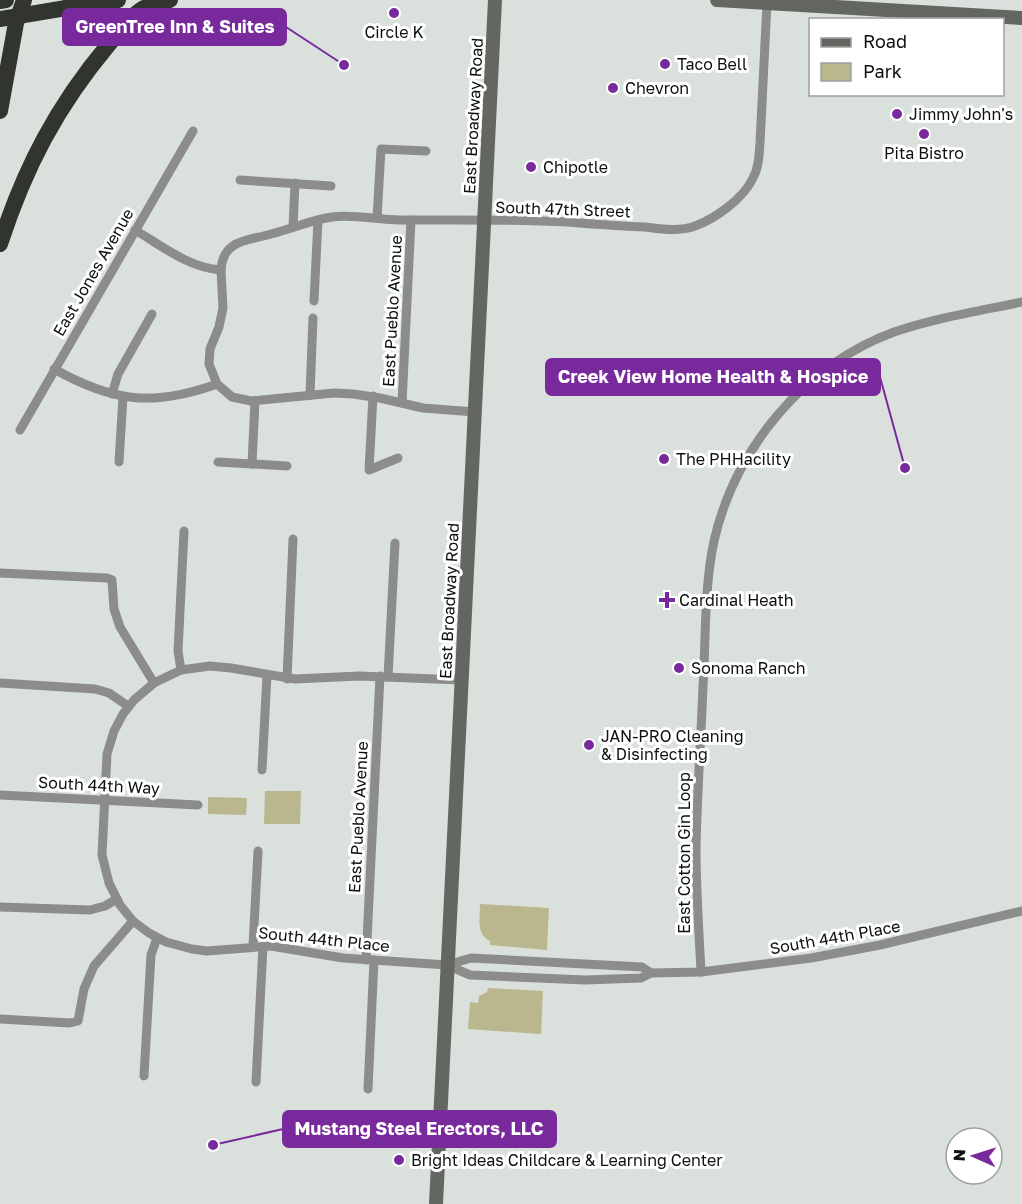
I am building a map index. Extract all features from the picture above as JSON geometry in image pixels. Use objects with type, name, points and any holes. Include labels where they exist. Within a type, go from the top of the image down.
[{"type":"highway","points":[[0,1],[6,0]]},
{"type":"highway","points":[[0,111],[16,23],[24,0]]},
{"type":"highway","points":[[0,19],[118,0]]},
{"type":"highway","points":[[0,244],[14,202],[36,154],[69,94],[134,15],[145,7],[170,0]]},
{"type":"main road","name":"East Broadway Road","points":[[436,1204],[495,0]]},
{"type":"main road","points":[[717,0],[1022,18]]},
{"type":"street","name":"South 47th Street","points":[[221,270],[224,257],[237,242],[318,220],[347,216],[411,220],[558,222],[669,229],[687,228],[703,222],[726,207],[749,186],[759,160],[767,3]]},
{"type":"street","name":"East Jones Avenue","points":[[20,430],[193,131]]},
{"type":"street","name":"East Pueblo Avenue","points":[[377,218],[381,149],[426,152]]},
{"type":"street","points":[[240,180],[331,186]]},
{"type":"street","points":[[293,227],[295,183]]},
{"type":"street","points":[[314,301],[318,220]]},
{"type":"street","name":"East Pueblo Avenue","points":[[402,403],[411,220]]},
{"type":"street","points":[[135,230],[194,265],[221,270],[224,295],[222,315],[218,332],[210,349],[209,359],[217,384],[232,397],[255,401],[334,393],[373,396],[434,410],[475,412]]},
{"type":"street","name":"East Cotton Gin Loop","points":[[702,972],[696,850],[709,577],[714,541],[727,500],[741,468],[759,439],[794,397],[837,362],[894,332],[1022,302]]},
{"type":"street","points":[[112,394],[118,374],[152,314]]},
{"type":"street","points":[[310,395],[313,318]]},
{"type":"street","points":[[54,369],[84,385],[123,397],[171,398],[217,384]]},
{"type":"street","name":"East Pueblo Avenue","points":[[373,396],[369,471],[398,458]]},
{"type":"street","points":[[119,462],[123,397]]},
{"type":"street","points":[[252,464],[255,401]]},
{"type":"street","points":[[218,462],[287,466]]},
{"type":"street","points":[[181,670],[178,651],[184,531]]},
{"type":"street","points":[[287,679],[293,538]]},
{"type":"street","name":"East Pueblo Avenue","points":[[368,1089],[370,960],[384,676],[395,543]]},
{"type":"street","points":[[0,573],[112,580],[114,609],[120,627],[154,683]]},
{"type":"street","points":[[0,683],[95,689],[109,693],[128,706],[154,683],[181,670],[217,666],[287,679],[384,676],[461,680]]},
{"type":"street","points":[[262,770],[267,675]]},
{"type":"street","name":"South 44th Place","points":[[128,706],[118,722],[109,746],[102,855],[109,883],[133,921],[157,938],[200,951],[258,946],[290,948],[343,958],[447,965],[470,975],[585,980],[641,978],[651,973],[702,972],[778,963],[853,950],[1022,911]]},
{"type":"street","name":"South 44th Way","points":[[0,795],[198,805]]},
{"type":"street","points":[[256,1082],[258,851]]},
{"type":"street","points":[[0,907],[90,910],[105,906],[117,899]]},
{"type":"street","points":[[0,1019],[70,1023],[78,1021],[84,989],[90,974],[99,958],[133,921]]},
{"type":"street","points":[[144,1076],[151,955],[157,938]]},
{"type":"street","name":"South 44th Place","points":[[447,965],[471,958],[642,967],[651,973]]},
{"type":"green space","points":[[265,791],[301,791],[300,824],[264,824]]},
{"type":"green space","points":[[208,797],[247,798],[246,815],[208,814]]},
{"type":"green space","points":[[480,904],[549,908],[547,950],[490,945],[490,941],[481,930]]},
{"type":"green space","points":[[488,988],[543,991],[541,1034],[468,1029],[470,1002],[478,1003],[479,996],[487,992]]},
{"type":"place","name":"Circle K","points":[[394,13]]},
{"type":"place","name":"Taco Bell","points":[[665,64]]},
{"type":"place","name":"GreenTree Inn & Suites","points":[[344,65]]},
{"type":"place","name":"Chevron","points":[[613,88]]},
{"type":"place","name":"Jimmy John's","points":[[897,114]]},
{"type":"place","name":"Pita Bistro","points":[[924,134]]},
{"type":"place","name":"Chipotle","points":[[531,167]]},
{"type":"place","name":"The PHHacility","points":[[664,459]]},
{"type":"place","name":"Creek View Home Health & Hospice","points":[[905,468]]},
{"type":"place","name":"Cardinal Heath","points":[[667,600]]},
{"type":"place","name":"Sonoma Ranch","points":[[679,668]]},
{"type":"place","name":"JAN-PRO Cleaning & Disinfecting","points":[[589,745]]},
{"type":"place","name":"Mustang Steel Erectors, LLC","points":[[213,1145]]},
{"type":"place","name":"Bright Ideas Childcare & Learning Center","points":[[399,1160]]}]
